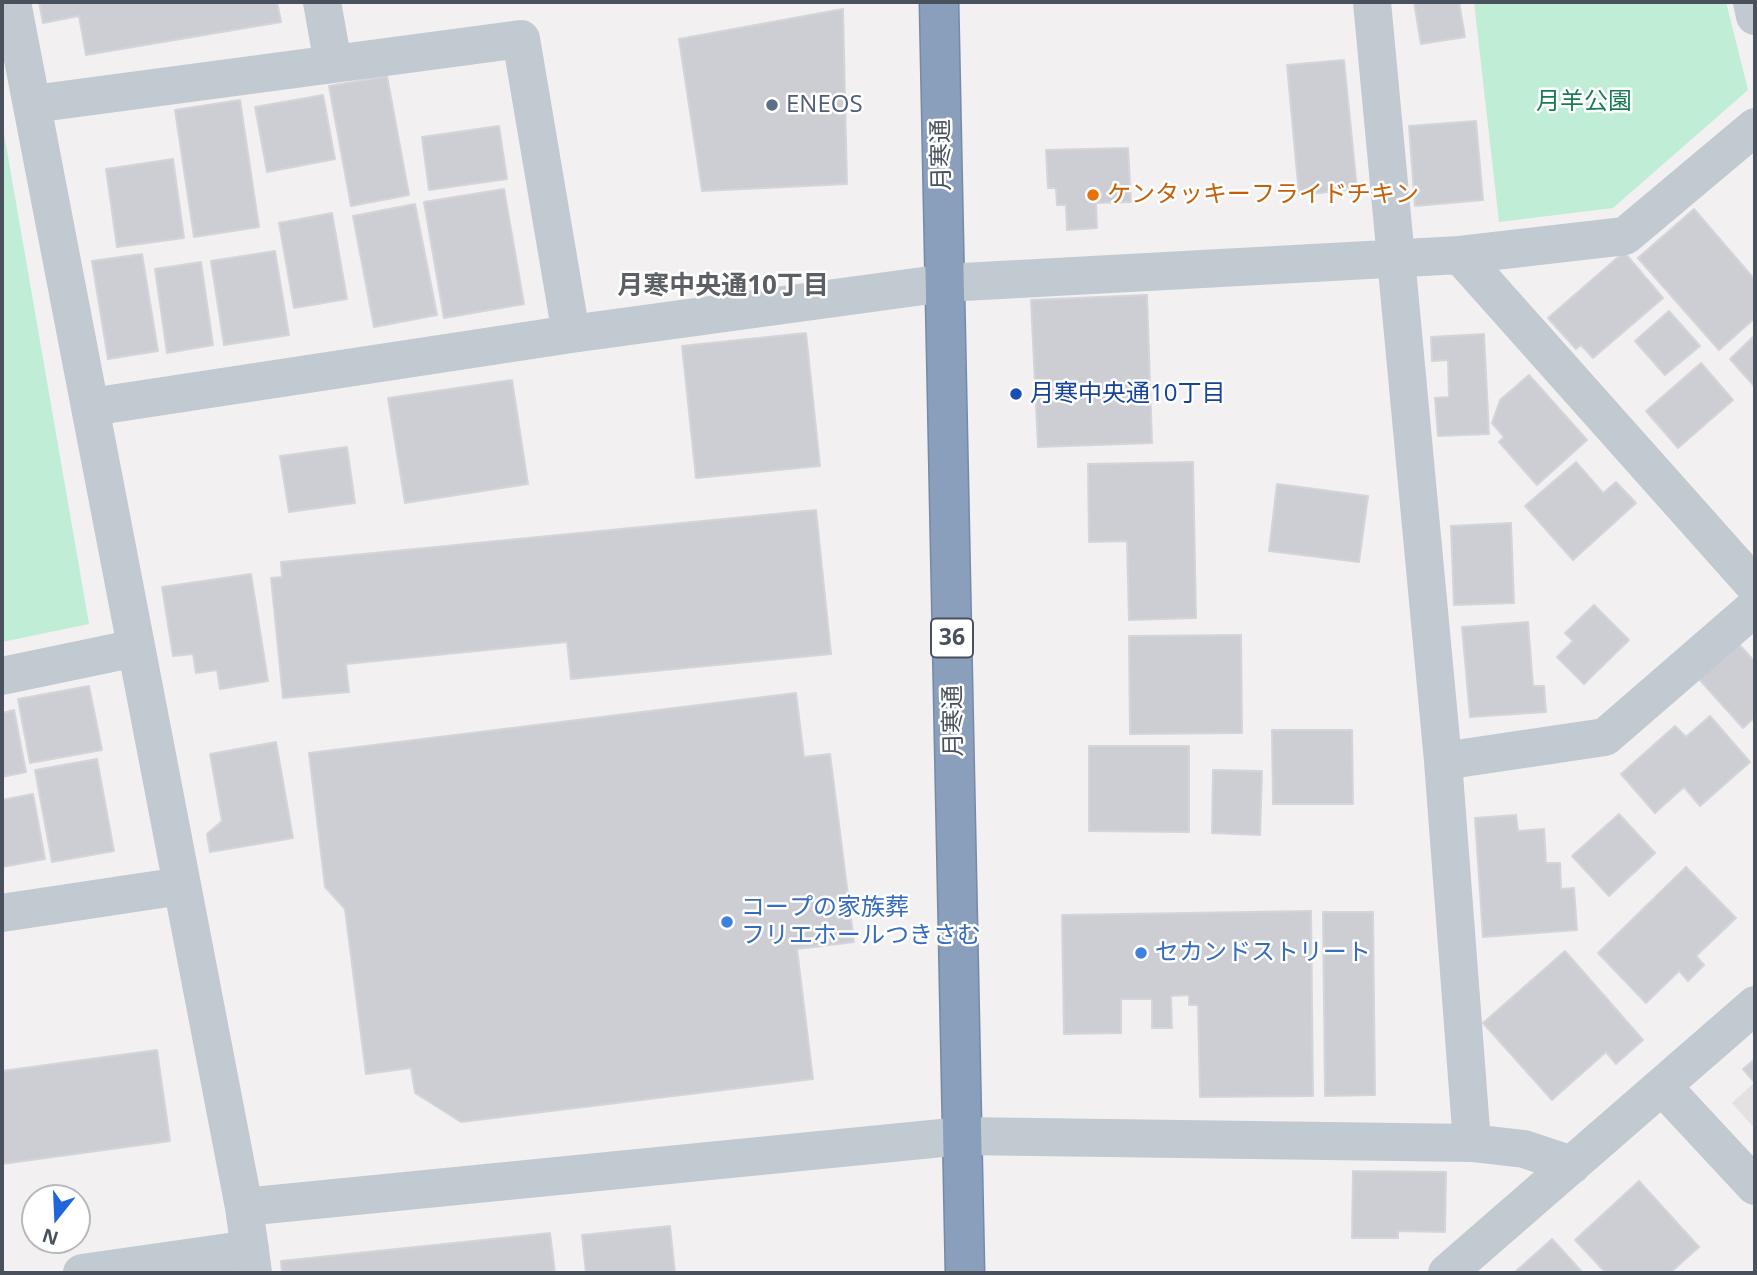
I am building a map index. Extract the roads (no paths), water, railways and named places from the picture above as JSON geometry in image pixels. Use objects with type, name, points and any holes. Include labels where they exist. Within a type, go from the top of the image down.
[{"type":"highway","name":"月寒通","points":[[939,2],[965,1273]]},
{"type":"street","points":[[12,2],[244,1207],[251,1261],[82,1273]]},
{"type":"street","points":[[322,2],[333,64]]},
{"type":"street","points":[[1372,2],[1443,761],[1472,1143]]},
{"type":"street","points":[[1752,2],[1755,16]]},
{"type":"street","points":[[33,104],[521,39],[571,334]]},
{"type":"street","points":[[90,407],[571,334],[944,283],[1395,256],[1460,255],[1625,236],[1755,127]]},
{"type":"street","points":[[1460,255],[1755,586]]},
{"type":"street","points":[[1443,761],[1605,737],[1755,607]]},
{"type":"street","points":[[2,676],[136,648]]},
{"type":"street","points":[[2,913],[181,886]]},
{"type":"street","points":[[1447,1273],[1755,1005]]},
{"type":"street","points":[[1662,1086],[1755,1186]]},
{"type":"street","points":[[244,1207],[962,1136],[1472,1143],[1524,1149],[1572,1165]]},
{"type":"place","name":"ENEOS","points":[[772,105]]},
{"type":"place","name":"ケンタッキーフライドチキン","points":[[1093,195]]},
{"type":"place","name":"月寒中央通10丁目","points":[[1016,394]]},
{"type":"place","name":"コープの家族葬 フリエホールつきさむ","points":[[727,922]]},
{"type":"place","name":"セカンドストリート","points":[[1141,953]]},
{"type":"district","name":"月寒中央通10丁目","points":[[723,287]]},
{"type":"park label","name":"月羊公園","points":[[1584,102]]}]
